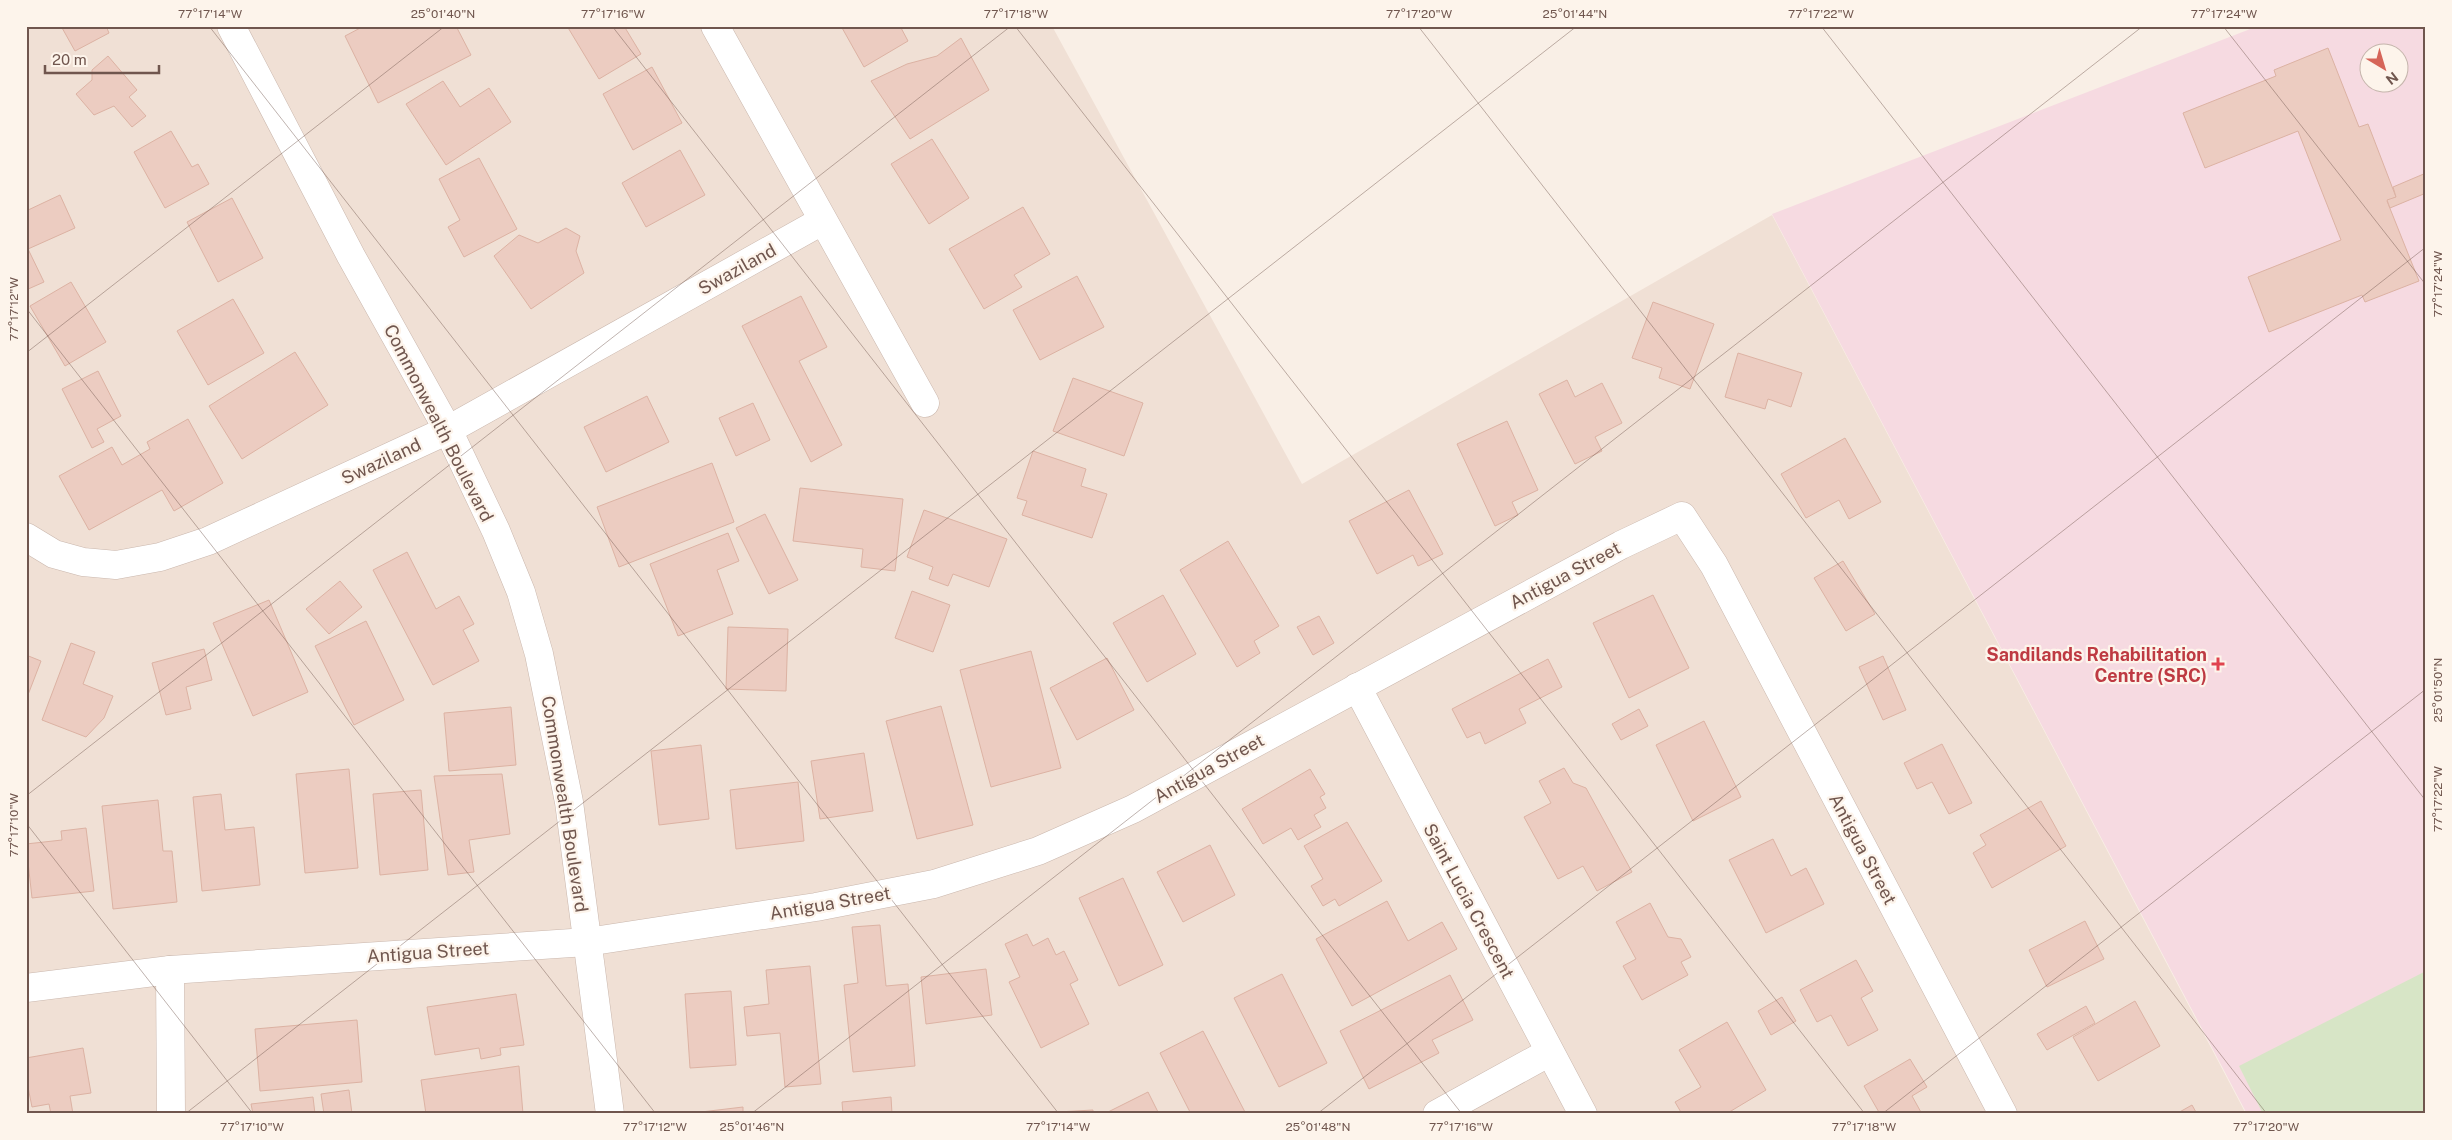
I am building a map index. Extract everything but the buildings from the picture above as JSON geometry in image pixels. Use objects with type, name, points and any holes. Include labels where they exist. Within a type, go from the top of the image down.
[{"type":"street","name":"Commonwealth Boulevard","points":[[231,26],[351,256],[448,430],[496,531],[517,583],[539,654],[569,802],[610,1114]]},
{"type":"street","points":[[715,26],[925,403]]},
{"type":"street","name":"Swaziland","points":[[26,537],[54,554],[83,562],[116,565],[160,557],[208,541],[448,430],[822,221]]},
{"type":"street","name":"Antigua Street","points":[[26,988],[170,970],[587,942],[816,908],[934,884],[1038,851],[1133,809],[1621,545],[1682,516],[1714,565],[2002,1114]]},
{"type":"street","name":"Saint Lucia Crescent","points":[[1357,687],[1548,1053],[1582,1114]]},
{"type":"street","points":[[170,970],[172,1114]]},
{"type":"street","points":[[1437,1114],[1548,1053]]},
{"type":"shaded area","points":[[26,26],[1052,26],[1302,484],[1772,215],[2246,1114],[26,1114]]},
{"type":"shaded area","name":"Sandilands Rehabilitation Centre (SRC)","points":[[2258,26],[2426,26],[2426,1114],[2247,1114],[1772,214]]},
{"type":"green space","points":[[2426,971],[2426,1114],[2263,1114],[2239,1066]]},
{"type":"place","name":"Sandilands Rehabilitation Centre (SRC)","points":[[2218,664]]}]
